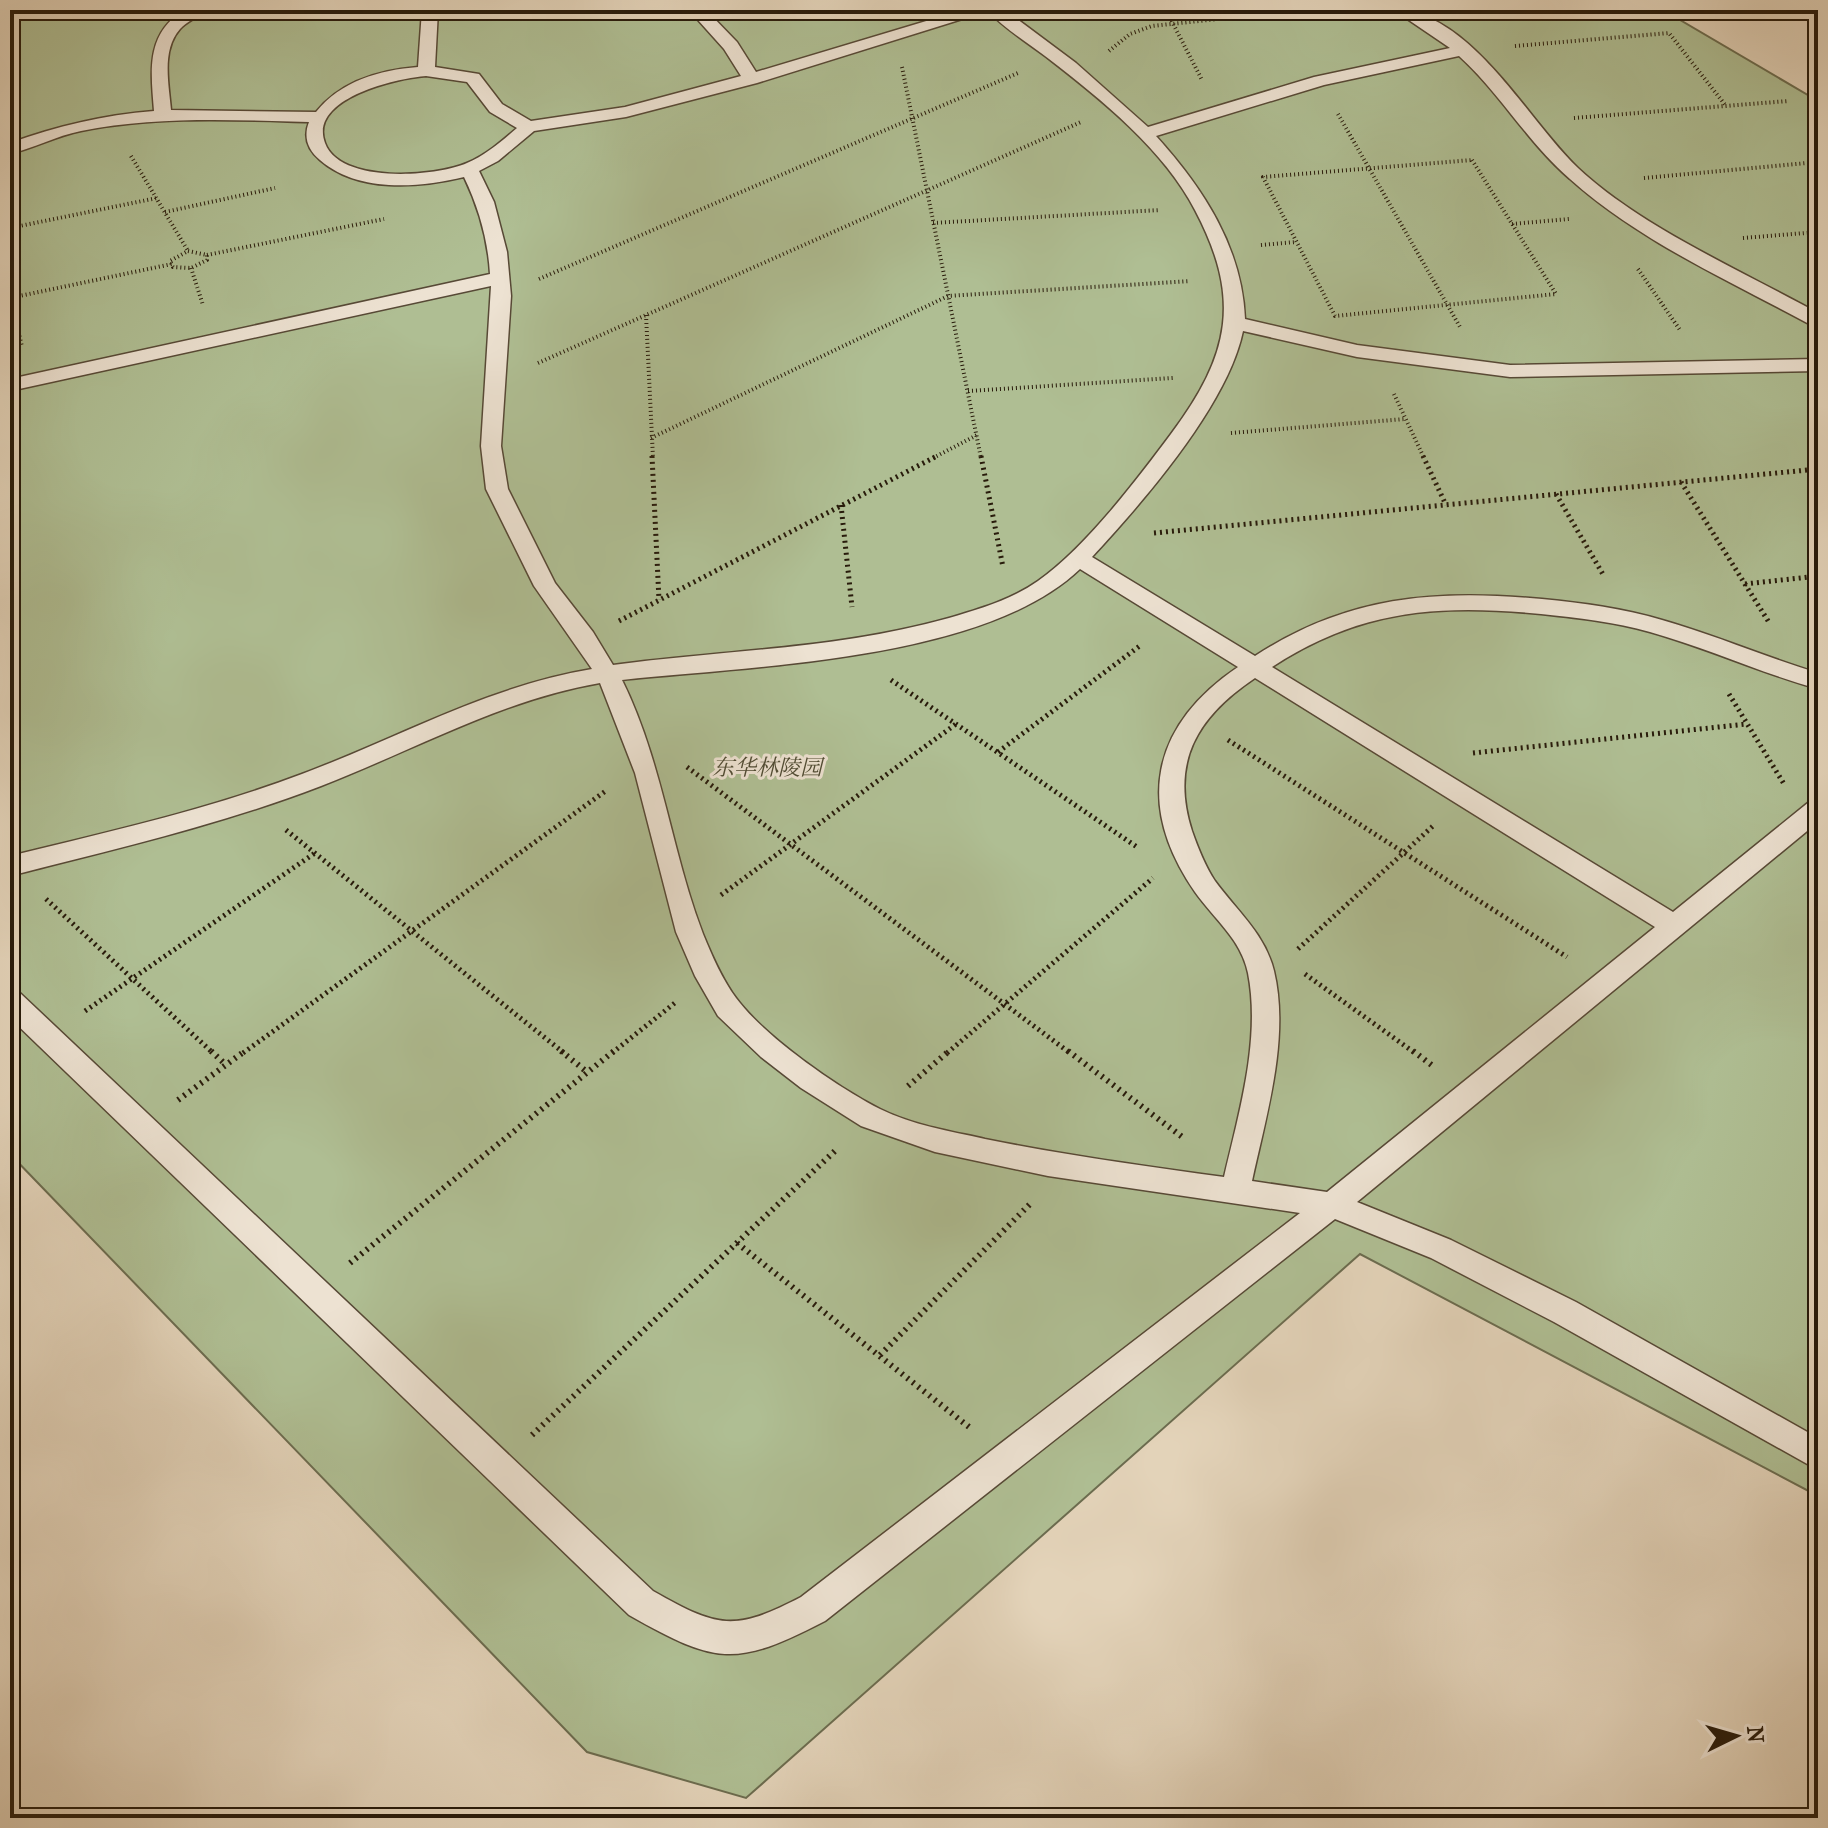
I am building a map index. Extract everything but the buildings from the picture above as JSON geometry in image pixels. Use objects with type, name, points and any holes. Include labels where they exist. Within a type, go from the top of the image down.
[{"type":"lane","points":[[163,116],[160,44],[172,27],[197,10]]},
{"type":"lane","points":[[426,71],[430,10]]},
{"type":"lane","points":[[697,10],[731,46],[751,79]]},
{"type":"lane","points":[[528,127],[496,108],[473,78],[426,71],[373,78],[353,88],[320,117],[313,132],[316,146],[344,171],[373,177],[415,178],[469,169],[497,155],[528,127],[626,112],[751,79],[980,10]]},
{"type":"lane","points":[[10,866],[249,801],[530,691],[607,673],[750,660],[886,642],[962,622],[1030,596],[1086,548],[1179,437],[1218,375],[1236,323],[1231,279],[1223,249],[1196,192],[1115,107],[995,10]]},
{"type":"lane","points":[[1402,10],[1463,50],[1498,84],[1543,142],[1585,184],[1649,225],[1818,321]]},
{"type":"lane","points":[[1143,134],[1320,81],[1463,50]]},
{"type":"lane","points":[[10,149],[77,127],[118,120],[163,116],[320,117]]},
{"type":"lane","points":[[469,169],[485,202],[498,252],[497,381],[491,446],[497,489],[545,586],[607,673],[639,751],[686,920],[708,976],[728,1008],[771,1049],[811,1080],[871,1118],[935,1140],[1067,1167],[1332,1205],[1441,1249],[1565,1312],[1818,1455]]},
{"type":"lane","points":[[10,385],[500,287]]},
{"type":"lane","points":[[1236,323],[1375,354],[1510,371],[1818,365]]},
{"type":"lane","points":[[1086,548],[1177,618],[1673,925]]},
{"type":"lane","points":[[1235,1191],[1253,1108],[1265,999],[1261,968],[1252,947],[1202,881],[1177,827],[1171,785],[1176,750],[1195,719],[1224,689],[1257,666],[1351,616],[1385,606],[1427,600],[1535,606],[1629,619],[1811,679]]},
{"type":"lane","points":[[10,1001],[641,1603],[673,1621],[717,1639],[761,1635],[813,1609],[1332,1205],[1818,808]]},
{"type":"path","points":[[1166,10],[1206,87]]},
{"type":"path","points":[[500,287],[912,118],[1064,63],[1104,55],[1135,31],[1173,22],[1266,17],[1303,10]]},
{"type":"path","points":[[1463,50],[1669,33],[1726,106]]},
{"type":"path","points":[[888,38],[897,47],[900,56],[1010,604]]},
{"type":"path","points":[[1320,81],[1483,369]]},
{"type":"path","points":[[1527,122],[1788,101]]},
{"type":"path","points":[[497,381],[1115,107]]},
{"type":"path","points":[[118,120],[122,142],[188,251]]},
{"type":"path","points":[[1472,160],[1556,294],[1335,316],[1263,177],[1368,169],[1472,160]]},
{"type":"path","points":[[1585,184],[1818,162]]},
{"type":"path","points":[[165,212],[275,188]]},
{"type":"path","points":[[10,228],[157,198]]},
{"type":"path","points":[[933,223],[1205,207]]},
{"type":"path","points":[[207,255],[207,260],[182,270],[173,267],[170,261],[188,251],[207,255],[391,217]]},
{"type":"path","points":[[23,350],[11,296],[172,264]]},
{"type":"path","points":[[1636,266],[1705,367]]},
{"type":"path","points":[[651,438],[948,296],[1231,279]]},
{"type":"path","points":[[646,315],[659,600]]},
{"type":"path","points":[[1375,354],[1446,505]]},
{"type":"path","points":[[968,391],[1218,375]]},
{"type":"path","points":[[1179,437],[1405,419]]},
{"type":"path","points":[[585,638],[977,435]]},
{"type":"path","points":[[1086,548],[1446,505],[1818,469]]},
{"type":"path","points":[[1681,482],[1745,584],[1811,679]]},
{"type":"path","points":[[1556,494],[1629,619]]},
{"type":"path","points":[[841,505],[850,647],[956,724],[1140,849]]},
{"type":"path","points":[[1745,584],[1818,576]]},
{"type":"path","points":[[998,752],[1177,618]]},
{"type":"path","points":[[1723,685],[1784,785]]},
{"type":"path","points":[[1195,719],[1604,982]]},
{"type":"path","points":[[686,920],[956,724]]},
{"type":"path","points":[[1407,760],[1747,724]]},
{"type":"path","points":[[141,1127],[412,931],[639,751],[663,748],[1204,1154],[1208,1187]]},
{"type":"path","points":[[1263,981],[1466,796]]},
{"type":"path","points":[[249,801],[587,1072]]},
{"type":"path","points":[[48,1037],[315,853]]},
{"type":"path","points":[[498,1467],[871,1118],[1154,877]]},
{"type":"path","points":[[42,896],[226,1065]]},
{"type":"path","points":[[1286,960],[1468,1092]]},
{"type":"path","points":[[315,1292],[708,976]]},
{"type":"path","points":[[880,1355],[1067,1167]]},
{"type":"path","points":[[737,1243],[1007,1458]]},
{"type":"green space","name":"东华林陵园","points":[[10,10],[1663,10],[1818,101],[1818,1496],[1360,1254],[746,1798],[587,1752],[10,1154]]}]
